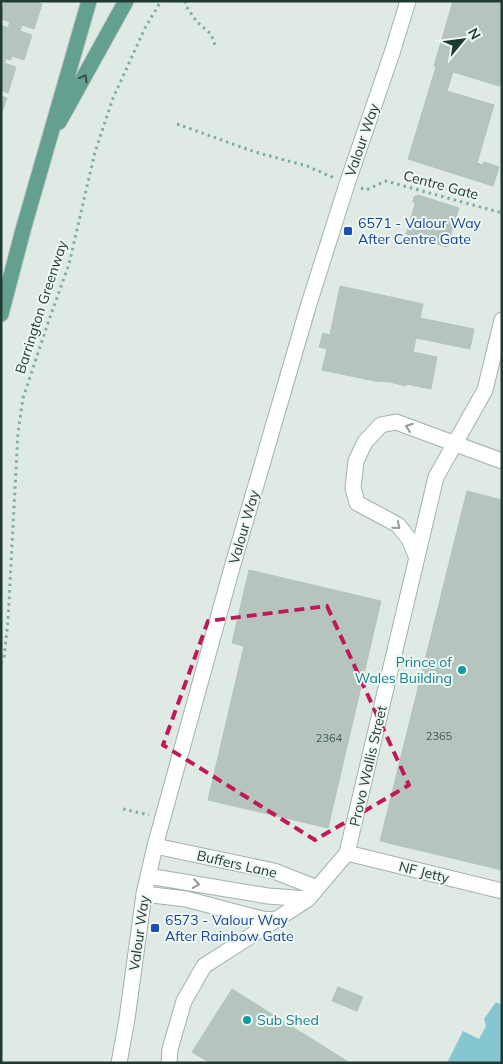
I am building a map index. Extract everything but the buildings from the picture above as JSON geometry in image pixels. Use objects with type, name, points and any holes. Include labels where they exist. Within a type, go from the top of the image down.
[{"type":"main road","points":[[1,314],[89,1]]},
{"type":"main road","points":[[50,135],[65,114],[126,1]]},
{"type":"street","name":"Valour Way","points":[[119,1063],[129,1010],[144,894],[155,846],[233,564],[297,345],[347,184],[408,1]]},
{"type":"street","name":"Provo Wallis Street","points":[[169,1063],[170,1049],[184,1001],[204,966],[313,894],[347,853],[436,477],[485,390],[502,320]]},
{"type":"street","points":[[417,558],[409,539],[398,525],[357,502],[353,488],[356,461],[365,442],[382,425],[396,422],[502,461]]},
{"type":"street","name":"Buffers Lane","points":[[155,846],[274,871],[313,894]]},
{"type":"street","name":"NF Jetty","points":[[347,853],[502,891]]},
{"type":"street","name":"Buffers Lane","points":[[148,876],[268,896],[313,894]]},
{"type":"street","points":[[144,894],[186,900],[262,919],[276,920]]},
{"type":"path","name":"Barrington Greenway","points":[[1,663],[4,658],[8,621],[18,432],[23,398],[69,264],[95,152],[112,98],[145,28],[161,1]]},
{"type":"path","points":[[186,1],[186,6],[197,22],[211,34],[215,45]]},
{"type":"path","name":"Centre Gate","points":[[177,124],[255,152],[307,166],[347,184],[366,190],[386,182],[502,213]]},
{"type":"highlighted area","points":[[327,606],[409,785],[315,840],[163,745],[208,621]]},
{"type":"water","points":[[496,1002],[502,1005],[502,1063],[447,1063],[463,1031],[479,1039],[486,1026],[484,1019]]},
{"type":"place","name":"6571 - Valour Way After Centre Gate","points":[[348,231]]},
{"type":"place","name":"Prince of Wales Building","points":[[462,670]]},
{"type":"place","name":"6573 - Valour Way After Rainbow Gate","points":[[155,928]]},
{"type":"place","name":"Sub Shed","points":[[247,1020]]}]
